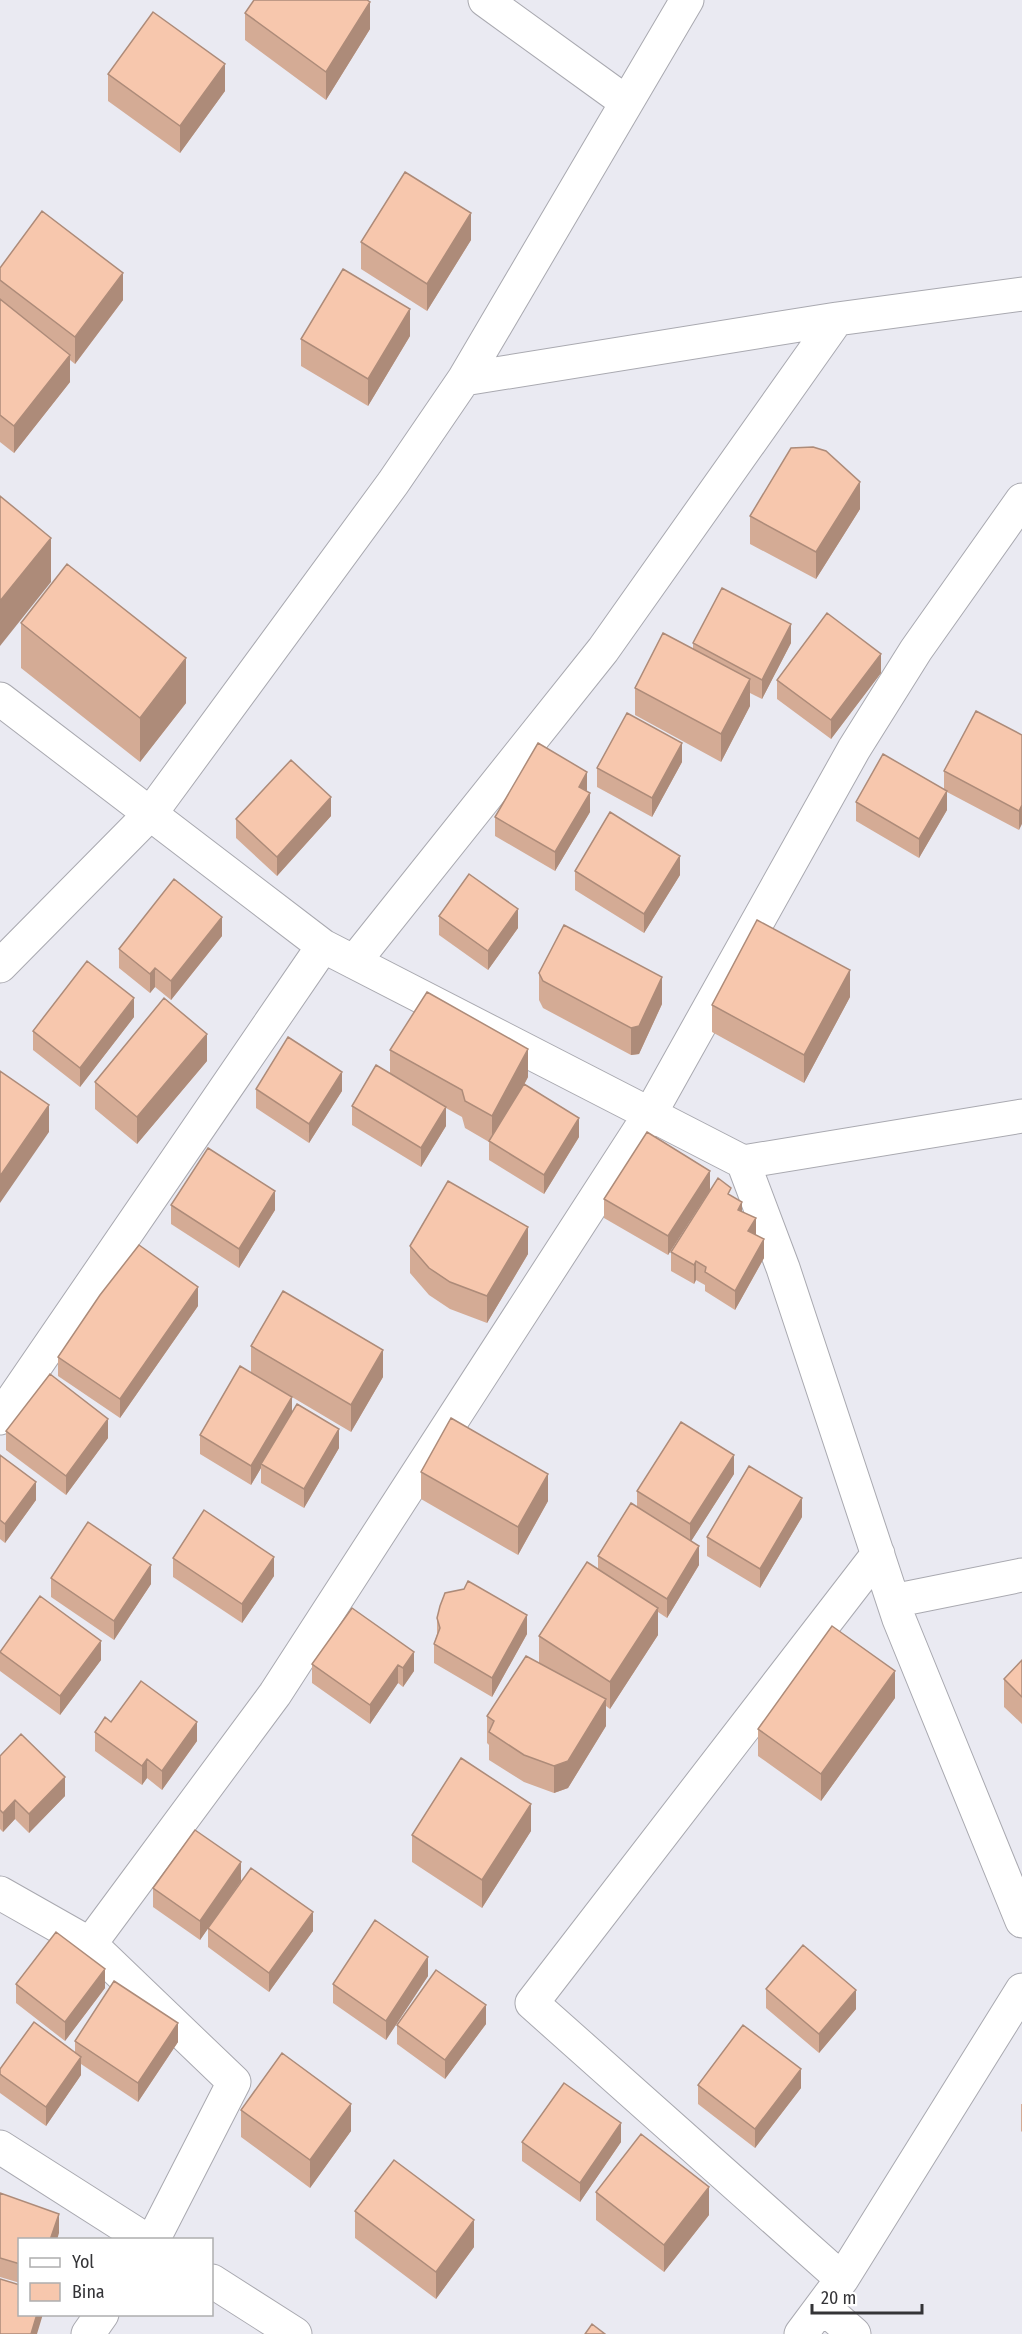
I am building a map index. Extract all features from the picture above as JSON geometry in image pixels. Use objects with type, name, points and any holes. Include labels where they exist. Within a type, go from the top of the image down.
[{"type":"street","points":[[484,0],[626,102]]},
{"type":"street","points":[[0,966],[151,813],[393,483],[464,380],[687,0]]},
{"type":"street","points":[[464,380],[837,319],[1022,294]]},
{"type":"street","points":[[354,962],[603,650],[837,319]]},
{"type":"street","points":[[90,1944],[275,1694],[650,1114],[854,749],[916,650],[1022,500]]},
{"type":"street","points":[[0,699],[323,946],[743,1162],[1022,1116]]},
{"type":"street","points":[[0,1418],[323,946]]},
{"type":"street","points":[[743,1162],[783,1268],[893,1601],[1022,1921]]},
{"type":"street","points":[[842,2279],[532,2003],[878,1554]]},
{"type":"street","points":[[893,1601],[1022,1575]]},
{"type":"street","points":[[0,1893],[90,1944],[234,2082],[154,2238]]},
{"type":"street","points":[[801,2334],[842,2279],[1022,1990]]},
{"type":"street","points":[[0,2147],[143,2238]]},
{"type":"street","points":[[213,2282],[295,2334]]},
{"type":"street","points":[[822,2306],[855,2334]]},
{"type":"street","points":[[88,2334],[101,2316]]},
{"type":"building","points":[[254,0],[367,0],[370,2],[326,72],[245,13]]},
{"type":"building","points":[[153,12],[225,64],[180,126],[108,74]]},
{"type":"building","points":[[405,172],[471,213],[427,284],[361,242]]},
{"type":"building","points":[[42,211],[123,273],[75,337],[0,280],[0,268]]},
{"type":"building","points":[[343,269],[410,309],[368,379],[301,339]]},
{"type":"building","points":[[0,299],[70,355],[14,426],[0,415]]},
{"type":"building","points":[[813,447],[826,451],[860,482],[816,552],[750,516],[791,448]]},
{"type":"building","points":[[0,496],[51,538],[0,601]]},
{"type":"building","points":[[67,564],[186,658],[140,718],[21,623]]},
{"type":"building","points":[[722,588],[791,624],[762,680],[693,643]]},
{"type":"building","points":[[827,613],[881,654],[831,720],[777,680]]},
{"type":"building","points":[[663,633],[750,679],[721,734],[635,688]]},
{"type":"building","points":[[976,711],[1022,735],[1022,805],[1019,811],[944,771]]},
{"type":"building","points":[[627,713],[682,743],[652,798],[597,768]]},
{"type":"building","points":[[538,743],[587,772],[579,787],[590,793],[555,852],[495,817]]},
{"type":"building","points":[[883,754],[947,791],[919,839],[856,802]]},
{"type":"building","points":[[291,760],[331,797],[277,857],[236,819]]},
{"type":"building","points":[[610,812],[680,856],[644,914],[575,871]]},
{"type":"building","points":[[469,874],[518,909],[488,951],[439,916]]},
{"type":"building","points":[[174,879],[222,917],[171,981],[155,968],[150,974],[119,949]]},
{"type":"building","points":[[757,920],[850,970],[804,1055],[712,1005]]},
{"type":"building","points":[[564,925],[662,977],[639,1026],[631,1028],[543,981],[539,973]]},
{"type":"building","points":[[87,961],[134,998],[80,1068],[33,1031]]},
{"type":"building","points":[[427,992],[528,1049],[492,1116],[465,1101],[462,1090],[390,1050]]},
{"type":"building","points":[[164,998],[207,1034],[137,1117],[95,1082]]},
{"type":"building","points":[[288,1037],[342,1072],[309,1124],[256,1089]]},
{"type":"building","points":[[376,1065],[446,1107],[421,1148],[352,1106]]},
{"type":"building","points":[[0,1071],[49,1105],[0,1176]]},
{"type":"building","points":[[524,1084],[579,1118],[544,1175],[489,1141]]},
{"type":"building","points":[[647,1132],[710,1171],[668,1236],[604,1199]]},
{"type":"building","points":[[208,1148],[275,1191],[239,1249],[171,1205]]},
{"type":"building","points":[[718,1178],[731,1188],[728,1194],[742,1202],[738,1210],[756,1218],[748,1231],[764,1239],[735,1291],[705,1272],[706,1267],[696,1261],[694,1265],[671,1252]]},
{"type":"building","points":[[448,1181],[528,1227],[487,1296],[450,1282],[429,1268],[410,1246]]},
{"type":"building","points":[[139,1245],[198,1287],[120,1399],[58,1357],[100,1295]]},
{"type":"building","points":[[283,1291],[383,1350],[351,1405],[251,1346]]},
{"type":"building","points":[[240,1366],[292,1397],[251,1466],[200,1435]]},
{"type":"building","points":[[50,1374],[108,1419],[66,1476],[6,1431]]},
{"type":"building","points":[[297,1404],[339,1429],[304,1489],[261,1464]]},
{"type":"building","points":[[451,1418],[548,1474],[518,1527],[421,1472]]},
{"type":"building","points":[[681,1422],[734,1455],[690,1524],[637,1491]]},
{"type":"building","points":[[0,1455],[36,1482],[5,1524],[0,1520]]},
{"type":"building","points":[[749,1466],[802,1498],[760,1569],[707,1537]]},
{"type":"building","points":[[631,1503],[699,1546],[667,1599],[598,1556]]},
{"type":"building","points":[[204,1510],[274,1557],[242,1604],[173,1558]]},
{"type":"building","points":[[88,1522],[151,1565],[114,1621],[51,1578]]},
{"type":"building","points":[[587,1562],[658,1608],[610,1682],[539,1636]]},
{"type":"building","points":[[468,1581],[527,1615],[492,1678],[434,1644],[440,1628],[437,1618],[445,1593],[464,1589]]},
{"type":"building","points":[[40,1596],[101,1641],[60,1696],[0,1652]]},
{"type":"building","points":[[352,1608],[414,1652],[403,1668],[398,1665],[370,1705],[312,1664]]},
{"type":"building","points":[[832,1626],[895,1671],[821,1774],[758,1729]]},
{"type":"building","points":[[526,1656],[606,1699],[568,1761],[554,1766],[524,1755],[489,1732],[494,1721],[487,1716]]},
{"type":"building","points":[[1022,1660],[1022,1697],[1004,1679]]},
{"type":"building","points":[[141,1681],[197,1722],[162,1771],[147,1759],[142,1766],[95,1732],[105,1717],[111,1722]]},
{"type":"building","points":[[21,1734],[65,1777],[29,1814],[15,1800],[3,1813],[0,1810],[0,1756]]},
{"type":"building","points":[[461,1758],[531,1804],[482,1880],[412,1835]]},
{"type":"building","points":[[195,1830],[241,1862],[200,1921],[153,1888]]},
{"type":"building","points":[[251,1868],[313,1912],[269,1973],[208,1928]]},
{"type":"building","points":[[375,1920],[428,1957],[386,2021],[333,1984]]},
{"type":"building","points":[[56,1932],[105,1969],[65,2022],[16,1984]]},
{"type":"building","points":[[803,1945],[856,1990],[819,2034],[766,1989]]},
{"type":"building","points":[[436,1970],[486,2005],[445,2060],[397,2025]]},
{"type":"building","points":[[114,1981],[178,2023],[138,2083],[75,2041]]},
{"type":"building","points":[[34,2022],[81,2057],[46,2107],[0,2074],[0,2069]]},
{"type":"building","points":[[743,2025],[801,2069],[755,2129],[698,2085]]},
{"type":"building","points":[[282,2053],[351,2104],[310,2160],[241,2110]]},
{"type":"building","points":[[564,2083],[621,2123],[580,2183],[522,2142]]},
{"type":"building","points":[[641,2134],[709,2187],[664,2245],[596,2192]]},
{"type":"building","points":[[394,2160],[474,2220],[436,2272],[355,2211]]},
{"type":"building","points":[[0,2193],[59,2214],[51,2238],[18,2238],[18,2263],[0,2258]]},
{"type":"building","points":[[0,2279],[18,2284],[18,2316],[36,2316],[31,2334],[0,2334]]},
{"type":"building","points":[[592,2324],[605,2334],[585,2334]]}]
